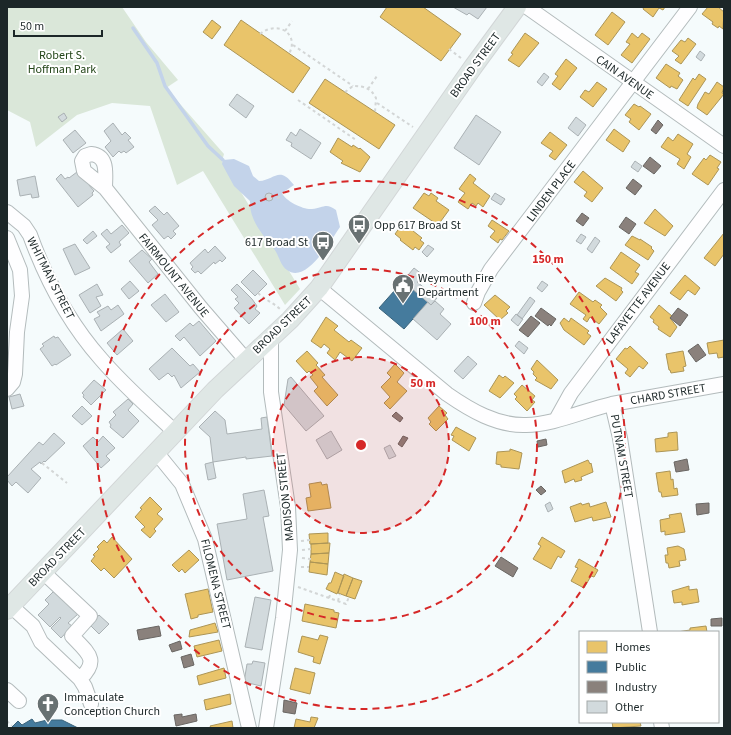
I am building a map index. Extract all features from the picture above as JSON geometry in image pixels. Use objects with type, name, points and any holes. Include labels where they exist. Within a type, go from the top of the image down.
[{"type":"main road","name":"BROAD STREET","points":[[9,608],[156,452],[246,360],[290,320],[319,288],[517,7]]},
{"type":"street","name":"CAIN AVENUE","points":[[527,7],[724,146]]},
{"type":"street","name":"LINDEN PLACE","points":[[474,303],[478,292],[491,269],[690,7]]},
{"type":"street","name":"FAIRMOUNT AVENUE","points":[[105,188],[201,308],[246,360]]},
{"type":"street","name":"LAFAYETTE AVENUE","points":[[556,420],[571,393],[724,190]]},
{"type":"street","name":"WHITMAN STREET","points":[[7,212],[24,226],[30,235],[61,302],[87,342],[114,373],[176,433]]},
{"type":"street","points":[[7,238],[20,270],[22,296],[17,332],[15,374],[13,382],[7,389]]},
{"type":"street","name":"PUTNAM STREET","points":[[319,288],[447,394],[471,409],[492,419],[512,424],[526,425],[556,420],[612,404],[621,445],[650,631]]},
{"type":"street","name":"MADISON STREET","points":[[266,728],[288,583],[290,527],[271,392],[271,338]]},
{"type":"street","name":"CHARD STREET","points":[[612,404],[724,384]]},
{"type":"street","name":"FILOMENA STREET","points":[[156,452],[182,484],[205,539],[248,728]]},
{"type":"street","points":[[43,572],[90,616],[72,636],[90,658],[91,665],[89,670],[80,679]]},
{"type":"street","points":[[9,608],[33,626],[41,642],[80,679],[85,687],[91,704]]},
{"type":"street","points":[[7,690],[19,701]]},
{"type":"path","points":[[285,31],[292,21]]},
{"type":"path","points":[[260,34],[270,28],[275,27],[285,31],[292,39],[293,45],[289,54]]},
{"type":"path","points":[[293,45],[353,86],[368,89],[374,93],[377,103],[375,112]]},
{"type":"path","points":[[368,89],[377,76]]},
{"type":"path","points":[[345,92],[353,86]]},
{"type":"path","points":[[298,100],[356,140]]},
{"type":"path","points":[[377,103],[426,136]]},
{"type":"path","points":[[277,198],[283,196]]},
{"type":"path","points":[[258,293],[267,302],[275,304],[290,320]]},
{"type":"path","points":[[42,463],[66,483]]},
{"type":"path","points":[[288,583],[346,604],[349,597]]},
{"type":"path","points":[[329,598],[331,592]]},
{"type":"path","points":[[338,601],[340,594]]},
{"type":"path","points":[[7,721],[12,726]]},
{"type":"green space","name":"Robert S. Hoffman Park","points":[[7,7],[122,7],[146,42],[178,80],[166,88],[224,154],[222,161],[300,289],[285,305],[203,171],[177,185],[150,106],[112,103],[77,115],[36,147],[30,122],[7,110]]},
{"type":"water","points":[[234,159],[249,166],[253,176],[259,181],[277,175],[284,176],[289,179],[294,185],[282,193],[287,199],[295,204],[309,209],[330,206],[336,210],[340,227],[324,250],[310,266],[302,271],[294,273],[287,270],[283,265],[276,251],[261,233],[254,221],[250,208],[250,201],[234,186],[222,164],[223,160]]},
{"type":"building: Homes","points":[[387,7],[423,7],[461,34],[441,61],[380,17]]},
{"type":"building: Homes","points":[[644,7],[665,7],[663,10],[659,8],[653,17],[643,9]]},
{"type":"building: Homes","points":[[708,7],[718,7],[724,12],[723,29],[712,24],[713,22],[702,14]]},
{"type":"building: Homes","points":[[612,12],[625,22],[608,45],[595,35]]},
{"type":"building: Homes","points":[[212,20],[221,27],[212,39],[203,32]]},
{"type":"building: Homes","points":[[241,20],[310,68],[293,93],[224,45]]},
{"type":"building: Homes","points":[[525,33],[539,43],[519,67],[508,60]]},
{"type":"building: Homes","points":[[632,33],[638,38],[642,33],[650,39],[632,63],[621,55],[630,44],[626,42]]},
{"type":"building: Homes","points":[[688,38],[696,44],[681,64],[675,60],[679,56],[672,51],[681,40],[685,42]]},
{"type":"building: Homes","points":[[566,59],[577,68],[560,90],[552,84],[558,76],[555,74]]},
{"type":"building: Homes","points":[[666,64],[680,73],[678,76],[683,80],[677,89],[671,86],[670,88],[656,78]]},
{"type":"building: Homes","points":[[699,74],[706,79],[688,106],[679,100],[693,78],[695,80]]},
{"type":"building: Homes","points":[[325,79],[395,125],[379,149],[309,103]]},
{"type":"building: Homes","points":[[597,82],[607,89],[593,107],[580,97],[585,90],[589,92]]},
{"type":"building: Homes","points":[[717,82],[724,87],[722,93],[724,94],[707,115],[697,108],[698,104],[705,92],[709,94]]},
{"type":"building: Homes","points":[[634,104],[639,107],[640,106],[651,114],[639,130],[629,122],[631,119],[625,115]]},
{"type":"building: Homes","points":[[614,129],[630,141],[623,152],[606,140]]},
{"type":"building: Homes","points":[[550,132],[567,145],[555,160],[549,156],[553,151],[541,143]]},
{"type":"building: Homes","points":[[678,134],[693,144],[687,154],[691,157],[684,169],[677,164],[680,159],[661,147],[668,137],[673,141]]},
{"type":"building: Homes","points":[[338,138],[352,147],[353,145],[359,149],[360,148],[370,157],[360,172],[341,163],[343,161],[330,152]]},
{"type":"building: Homes","points":[[710,155],[721,162],[717,168],[719,169],[708,185],[692,174],[704,158],[706,160]]},
{"type":"building: Homes","points":[[583,171],[603,188],[592,202],[584,196],[587,192],[574,182]]},
{"type":"building: Homes","points":[[470,174],[476,179],[473,183],[490,196],[483,207],[478,203],[476,206],[472,203],[468,209],[458,202],[465,193],[459,189]]},
{"type":"building: Homes","points":[[424,193],[429,196],[431,193],[438,198],[436,201],[449,210],[438,225],[413,208]]},
{"type":"building: Homes","points":[[655,209],[673,226],[665,236],[644,223]]},
{"type":"building: Homes","points":[[492,220],[509,231],[502,240],[500,239],[498,243],[490,237],[495,231],[488,226]]},
{"type":"building: Homes","points":[[403,223],[422,238],[420,240],[424,243],[419,250],[415,247],[413,250],[395,234]]},
{"type":"building: Homes","points":[[724,233],[724,254],[715,266],[704,258]]},
{"type":"building: Homes","points":[[632,236],[640,239],[652,247],[651,248],[654,251],[648,260],[625,245]]},
{"type":"building: Homes","points":[[621,252],[640,265],[635,272],[639,274],[632,284],[610,268]]},
{"type":"building: Homes","points":[[685,275],[700,288],[695,295],[688,290],[680,300],[670,293]]},
{"type":"building: Homes","points":[[605,278],[622,288],[621,290],[623,292],[616,301],[596,286]]},
{"type":"building: Homes","points":[[579,292],[593,302],[595,300],[602,305],[600,307],[607,314],[599,324],[590,317],[587,322],[583,319],[586,315],[570,304]]},
{"type":"building: Homes","points":[[495,295],[510,307],[506,311],[508,313],[500,320],[484,305]]},
{"type":"building: Homes","points":[[659,305],[672,316],[670,318],[677,327],[670,337],[658,329],[659,327],[650,317]]},
{"type":"building: Homes","points":[[326,317],[338,326],[334,330],[349,342],[351,340],[362,348],[352,361],[340,352],[335,360],[327,353],[330,349],[324,344],[321,348],[311,341]]},
{"type":"building: Homes","points":[[564,318],[569,322],[571,318],[589,331],[587,333],[591,336],[584,345],[564,330],[560,323]]},
{"type":"building: Homes","points":[[724,340],[724,357],[718,358],[717,353],[709,354],[707,343]]},
{"type":"building: Homes","points":[[630,346],[648,363],[643,369],[639,366],[630,377],[625,373],[628,369],[616,359],[625,348],[627,349]]},
{"type":"building: Homes","points":[[307,351],[318,363],[316,365],[325,375],[322,377],[338,395],[327,406],[314,391],[318,387],[310,377],[313,375],[309,371],[307,373],[296,361]]},
{"type":"building: Homes","points":[[683,351],[686,366],[683,367],[684,371],[671,373],[666,354]]},
{"type":"building: Homes","points":[[537,360],[558,380],[551,389],[535,380],[537,378],[531,369]]},
{"type":"building: Homes","points":[[395,364],[404,373],[397,382],[407,391],[390,409],[384,403],[390,397],[381,387],[391,377],[387,373]]},
{"type":"building: Homes","points":[[499,375],[503,378],[505,376],[514,383],[500,398],[489,391]]},
{"type":"building: Homes","points":[[522,385],[535,396],[532,400],[535,402],[527,411],[515,399],[517,397],[514,394]]},
{"type":"building: Homes","points":[[439,406],[447,413],[445,415],[448,419],[436,431],[429,424],[431,422],[428,418]]},
{"type":"building: Homes","points":[[456,427],[476,438],[469,451],[452,440],[454,436],[451,435]]},
{"type":"building: Homes","points":[[677,432],[678,450],[656,452],[655,439],[668,437],[668,433]]},
{"type":"building: Homes","points":[[510,449],[522,453],[519,469],[501,467],[501,465],[496,464],[497,452],[510,451]]},
{"type":"building: Homes","points":[[588,460],[590,464],[591,463],[593,472],[581,477],[582,480],[575,482],[574,479],[565,483],[562,471]]},
{"type":"building: Homes","points":[[670,471],[674,489],[677,488],[678,495],[662,497],[661,492],[659,492],[656,473]]},
{"type":"building: Homes","points":[[321,482],[322,485],[327,484],[331,508],[308,511],[306,498],[311,497],[309,484]]},
{"type":"building: Homes","points":[[150,497],[162,509],[157,514],[163,519],[154,529],[156,531],[150,538],[141,530],[145,527],[135,517],[142,509],[140,508]]},
{"type":"building: Homes","points":[[606,502],[611,517],[593,521],[592,517],[575,522],[570,507],[581,503],[582,505],[589,503],[590,507]]},
{"type":"building: Homes","points":[[681,513],[685,532],[665,535],[665,531],[661,532],[660,520],[670,518],[669,515]]},
{"type":"building: Homes","points":[[328,533],[328,543],[310,544],[309,534]]},
{"type":"building: Homes","points":[[112,537],[132,559],[114,578],[104,568],[101,571],[91,561],[95,556],[93,555],[99,549],[97,547],[104,540],[107,543]]},
{"type":"building: Homes","points":[[542,537],[565,551],[561,558],[558,556],[551,569],[533,559],[541,546],[538,544]]},
{"type":"building: Homes","points":[[330,543],[329,553],[311,554],[311,544]]},
{"type":"building: Homes","points":[[678,546],[684,549],[686,560],[679,561],[680,566],[669,568],[668,563],[666,563],[665,555],[668,555],[667,548]]},
{"type":"building: Homes","points":[[189,550],[199,560],[185,573],[182,569],[179,572],[172,565]]},
{"type":"building: Homes","points":[[329,553],[328,564],[310,562],[311,554]]},
{"type":"building: Homes","points":[[579,559],[598,570],[594,577],[591,576],[584,588],[571,581],[578,568],[575,567]]},
{"type":"building: Homes","points":[[310,562],[328,564],[327,575],[309,572]]},
{"type":"building: Homes","points":[[335,572],[344,576],[337,594],[326,589],[329,583],[331,583]]},
{"type":"building: Homes","points":[[344,574],[353,578],[346,596],[338,593]]},
{"type":"building: Homes","points":[[353,578],[362,581],[355,599],[346,596]]},
{"type":"building: Homes","points":[[689,586],[689,590],[697,589],[699,602],[682,605],[682,602],[674,603],[672,591]]},
{"type":"building: Homes","points":[[208,589],[213,612],[198,615],[198,617],[191,619],[185,594]]},
{"type":"building: Homes","points":[[305,604],[334,610],[334,612],[339,613],[336,628],[302,621]]},
{"type":"building: Homes","points":[[215,623],[218,632],[189,637],[190,630]]},
{"type":"building: Homes","points":[[706,626],[707,631],[684,631],[690,630],[690,628]]},
{"type":"building: Homes","points":[[320,635],[328,637],[320,664],[313,662],[314,657],[298,652],[302,636],[318,640]]},
{"type":"building: Homes","points":[[219,640],[222,651],[197,657],[194,646]]},
{"type":"building: Homes","points":[[224,668],[226,678],[199,685],[197,676]]},
{"type":"building: Homes","points":[[295,668],[315,673],[310,694],[290,689]]},
{"type":"building: Homes","points":[[230,694],[231,704],[206,710],[204,700]]},
{"type":"building: Homes","points":[[311,717],[318,718],[314,728],[294,728],[296,719],[310,722]]},
{"type":"building: Homes","points":[[232,721],[233,728],[211,728],[210,726]]},
{"type":"building: Homes","points":[[612,723],[640,723],[641,726],[613,728]]},
{"type":"building: Public","name":"Weymouth Fire Department","points":[[403,281],[428,302],[404,329],[379,308]]},
{"type":"building: Public","name":"Immaculate Conception Church","points":[[32,719],[35,723],[47,720],[62,720],[78,728],[11,728],[18,721],[22,725]]},
{"type":"building: Industry","points":[[658,120],[663,125],[656,134],[651,130]]},
{"type":"building: Industry","points":[[650,157],[661,166],[654,174],[643,166]]},
{"type":"building: Industry","points":[[633,179],[642,186],[635,195],[626,188]]},
{"type":"building: Industry","points":[[582,213],[589,218],[583,226],[576,221]]},
{"type":"building: Industry","points":[[626,217],[636,224],[629,234],[619,227]]},
{"type":"building: Industry","points":[[541,308],[556,319],[551,326],[549,324],[548,326],[535,316]]},
{"type":"building: Industry","points":[[678,308],[688,315],[680,326],[670,318]]},
{"type":"building: Industry","points":[[531,316],[540,323],[528,337],[519,330]]},
{"type":"building: Industry","points":[[698,344],[706,355],[696,362],[688,351]]},
{"type":"building: Industry","points":[[396,412],[403,418],[400,422],[392,416]]},
{"type":"building: Industry","points":[[403,436],[408,438],[402,447],[398,444]]},
{"type":"building: Industry","points":[[546,439],[547,445],[538,447],[537,441]]},
{"type":"building: Industry","points":[[687,459],[689,470],[676,472],[674,462]]},
{"type":"building: Industry","points":[[541,486],[546,491],[541,495],[536,490]]},
{"type":"building: Industry","points":[[709,503],[709,513],[697,515],[696,504]]},
{"type":"building: Industry","points":[[501,557],[518,568],[513,577],[495,566]]},
{"type":"building: Industry","points":[[722,618],[722,626],[711,626],[711,619]]},
{"type":"building: Industry","points":[[159,626],[161,636],[139,640],[137,630]]},
{"type":"building: Industry","points":[[180,641],[182,649],[172,652],[169,645]]},
{"type":"building: Industry","points":[[191,654],[194,665],[184,668],[181,657]]},
{"type":"building: Industry","points":[[284,700],[297,703],[295,714],[283,712]]},
{"type":"building: Industry","points":[[182,714],[182,717],[196,714],[197,721],[176,726],[174,715]]},
{"type":"building: Other","points":[[453,7],[487,7],[478,19],[469,13],[467,15]]},
{"type":"building: Other","points":[[700,51],[705,55],[701,61],[696,57]]},
{"type":"building: Other","points":[[544,73],[549,77],[542,86],[537,82]]},
{"type":"building: Other","points":[[237,94],[254,106],[246,118],[229,105]]},
{"type":"building: Other","points":[[64,113],[67,118],[62,122],[58,117]]},
{"type":"building: Other","points":[[476,115],[501,132],[479,165],[454,148]]},
{"type":"building: Other","points":[[576,117],[586,125],[578,136],[568,128]]},
{"type":"building: Other","points":[[113,123],[122,135],[125,132],[131,138],[128,140],[134,147],[126,153],[124,151],[121,153],[119,151],[113,157],[105,147],[111,141],[104,131]]},
{"type":"building: Other","points":[[300,129],[321,143],[311,159],[291,146],[292,143],[286,140],[291,132],[296,136]]},
{"type":"building: Other","points":[[75,130],[86,143],[73,153],[63,140]]},
{"type":"building: Other","points":[[635,161],[642,166],[638,172],[631,167]]},
{"type":"building: Other","points":[[77,172],[90,184],[89,185],[94,191],[92,193],[93,195],[78,207],[56,179],[61,174],[65,179],[68,177],[69,178]]},
{"type":"building: Other","points":[[35,176],[39,197],[32,198],[31,194],[20,196],[17,180]]},
{"type":"building: Other","points":[[267,193],[271,193],[273,197],[271,201],[267,201],[265,199],[265,195]]},
{"type":"building: Other","points":[[495,193],[505,199],[501,205],[491,199]]},
{"type":"building: Other","points":[[155,206],[164,215],[167,212],[179,226],[173,231],[176,234],[171,239],[168,236],[164,239],[152,225],[158,220],[149,211]]},
{"type":"building: Other","points":[[122,225],[129,233],[119,242],[121,245],[111,253],[106,247],[110,244],[101,234],[107,229],[111,234]]},
{"type":"building: Other","points":[[93,231],[97,236],[87,244],[83,240]]},
{"type":"building: Other","points":[[581,234],[586,237],[581,244],[576,241]]},
{"type":"building: Other","points":[[595,237],[600,241],[592,253],[587,249]]},
{"type":"building: Other","points":[[75,244],[90,268],[75,275],[63,249]]},
{"type":"building: Other","points":[[428,245],[434,249],[427,257],[422,252]]},
{"type":"building: Other","points":[[215,246],[226,258],[222,262],[220,260],[215,264],[214,262],[201,274],[198,271],[195,273],[191,269],[193,267],[190,263],[205,249],[208,253]]},
{"type":"building: Other","points":[[142,250],[152,259],[149,262],[158,274],[148,283],[129,261]]},
{"type":"building: Other","points":[[414,268],[423,275],[417,282],[437,298],[431,305],[403,281]]},
{"type":"building: Other","points":[[253,270],[267,284],[255,296],[241,282]]},
{"type":"building: Other","points":[[130,281],[139,291],[129,299],[121,289]]},
{"type":"building: Other","points":[[542,281],[548,285],[542,292],[537,288]]},
{"type":"building: Other","points":[[97,284],[103,295],[96,297],[101,306],[90,313],[79,295]]},
{"type":"building: Other","points":[[237,284],[252,299],[257,306],[255,309],[260,313],[249,324],[234,308],[239,303],[235,299],[238,297],[231,290]]},
{"type":"building: Other","points":[[165,294],[179,312],[166,322],[151,305]]},
{"type":"building: Other","points":[[530,297],[535,301],[522,319],[517,315]]},
{"type":"building: Other","points":[[435,301],[444,309],[440,314],[451,324],[437,340],[413,319],[428,302],[431,305]]},
{"type":"building: Other","points":[[118,305],[124,314],[101,331],[94,319],[100,316],[97,312],[108,306],[111,310]]},
{"type":"building: Other","points":[[516,314],[523,319],[518,326],[511,320]]},
{"type":"building: Other","points":[[199,321],[216,341],[200,356],[184,337],[180,341],[175,336],[190,323],[193,326]]},
{"type":"building: Other","points":[[123,329],[133,341],[117,355],[107,343]]},
{"type":"building: Other","points":[[54,336],[55,338],[58,337],[71,355],[52,366],[40,349],[44,346],[42,344]]},
{"type":"building: Other","points":[[519,341],[528,348],[524,354],[515,346]]},
{"type":"building: Other","points":[[172,348],[190,366],[193,364],[200,372],[181,388],[174,375],[172,377],[168,373],[159,380],[149,369]]},
{"type":"building: Other","points":[[468,356],[477,364],[463,379],[454,371]]},
{"type":"building: Other","points":[[291,377],[324,416],[306,431],[284,405],[288,379]]},
{"type":"building: Other","points":[[94,380],[106,390],[91,405],[83,397],[84,395],[82,393]]},
{"type":"building: Other","points":[[20,394],[24,406],[12,409],[9,397]]},
{"type":"building: Other","points":[[128,399],[133,404],[128,410],[139,421],[123,438],[110,427],[111,425],[109,422],[116,415],[113,412]]},
{"type":"building: Other","points":[[82,406],[92,416],[82,425],[72,416]]},
{"type":"building: Other","points":[[215,411],[225,420],[227,434],[262,429],[261,418],[267,417],[272,456],[246,459],[246,457],[213,462],[210,437],[199,427]]},
{"type":"building: Other","points":[[331,431],[342,450],[327,459],[316,440]]},
{"type":"building: Other","points":[[54,433],[65,443],[45,462],[44,461],[41,464],[40,462],[31,469],[41,478],[28,493],[16,482],[12,486],[7,480],[7,477],[39,442],[43,445]]},
{"type":"building: Other","points":[[103,436],[115,448],[106,456],[110,460],[101,468],[83,446],[93,437],[98,442]]},
{"type":"building: Other","points":[[390,445],[396,456],[389,459],[384,448]]},
{"type":"building: Other","points":[[213,462],[216,478],[208,480],[205,464]]},
{"type":"building: Other","points":[[264,490],[269,516],[263,517],[273,571],[227,580],[217,524],[247,519],[243,494]]},
{"type":"building: Other","points":[[550,502],[553,509],[548,512],[545,505]]},
{"type":"building: Other","points":[[53,592],[55,592],[78,614],[68,623],[72,626],[61,638],[51,628],[61,618],[60,617],[50,627],[38,615],[49,604],[45,600]]},
{"type":"building: Other","points":[[255,597],[271,600],[262,650],[245,647]]},
{"type":"building: Other","points":[[99,615],[109,624],[99,634],[90,625]]},
{"type":"building: Other","points":[[253,661],[265,663],[261,686],[244,682],[247,664],[252,664]]},
{"type":"waterway","points":[[133,28],[157,63],[165,86],[208,146],[223,160]]},
{"type":"place","name":"Opp 617 Broad St","points":[[359,244]]},
{"type":"place","name":"617 Broad St","points":[[323,262]]},
{"type":"place","name":"Weymouth Fire Department","points":[[403,304]]},
{"type":"place","name":"Immaculate Conception Church","points":[[48,724]]}]
